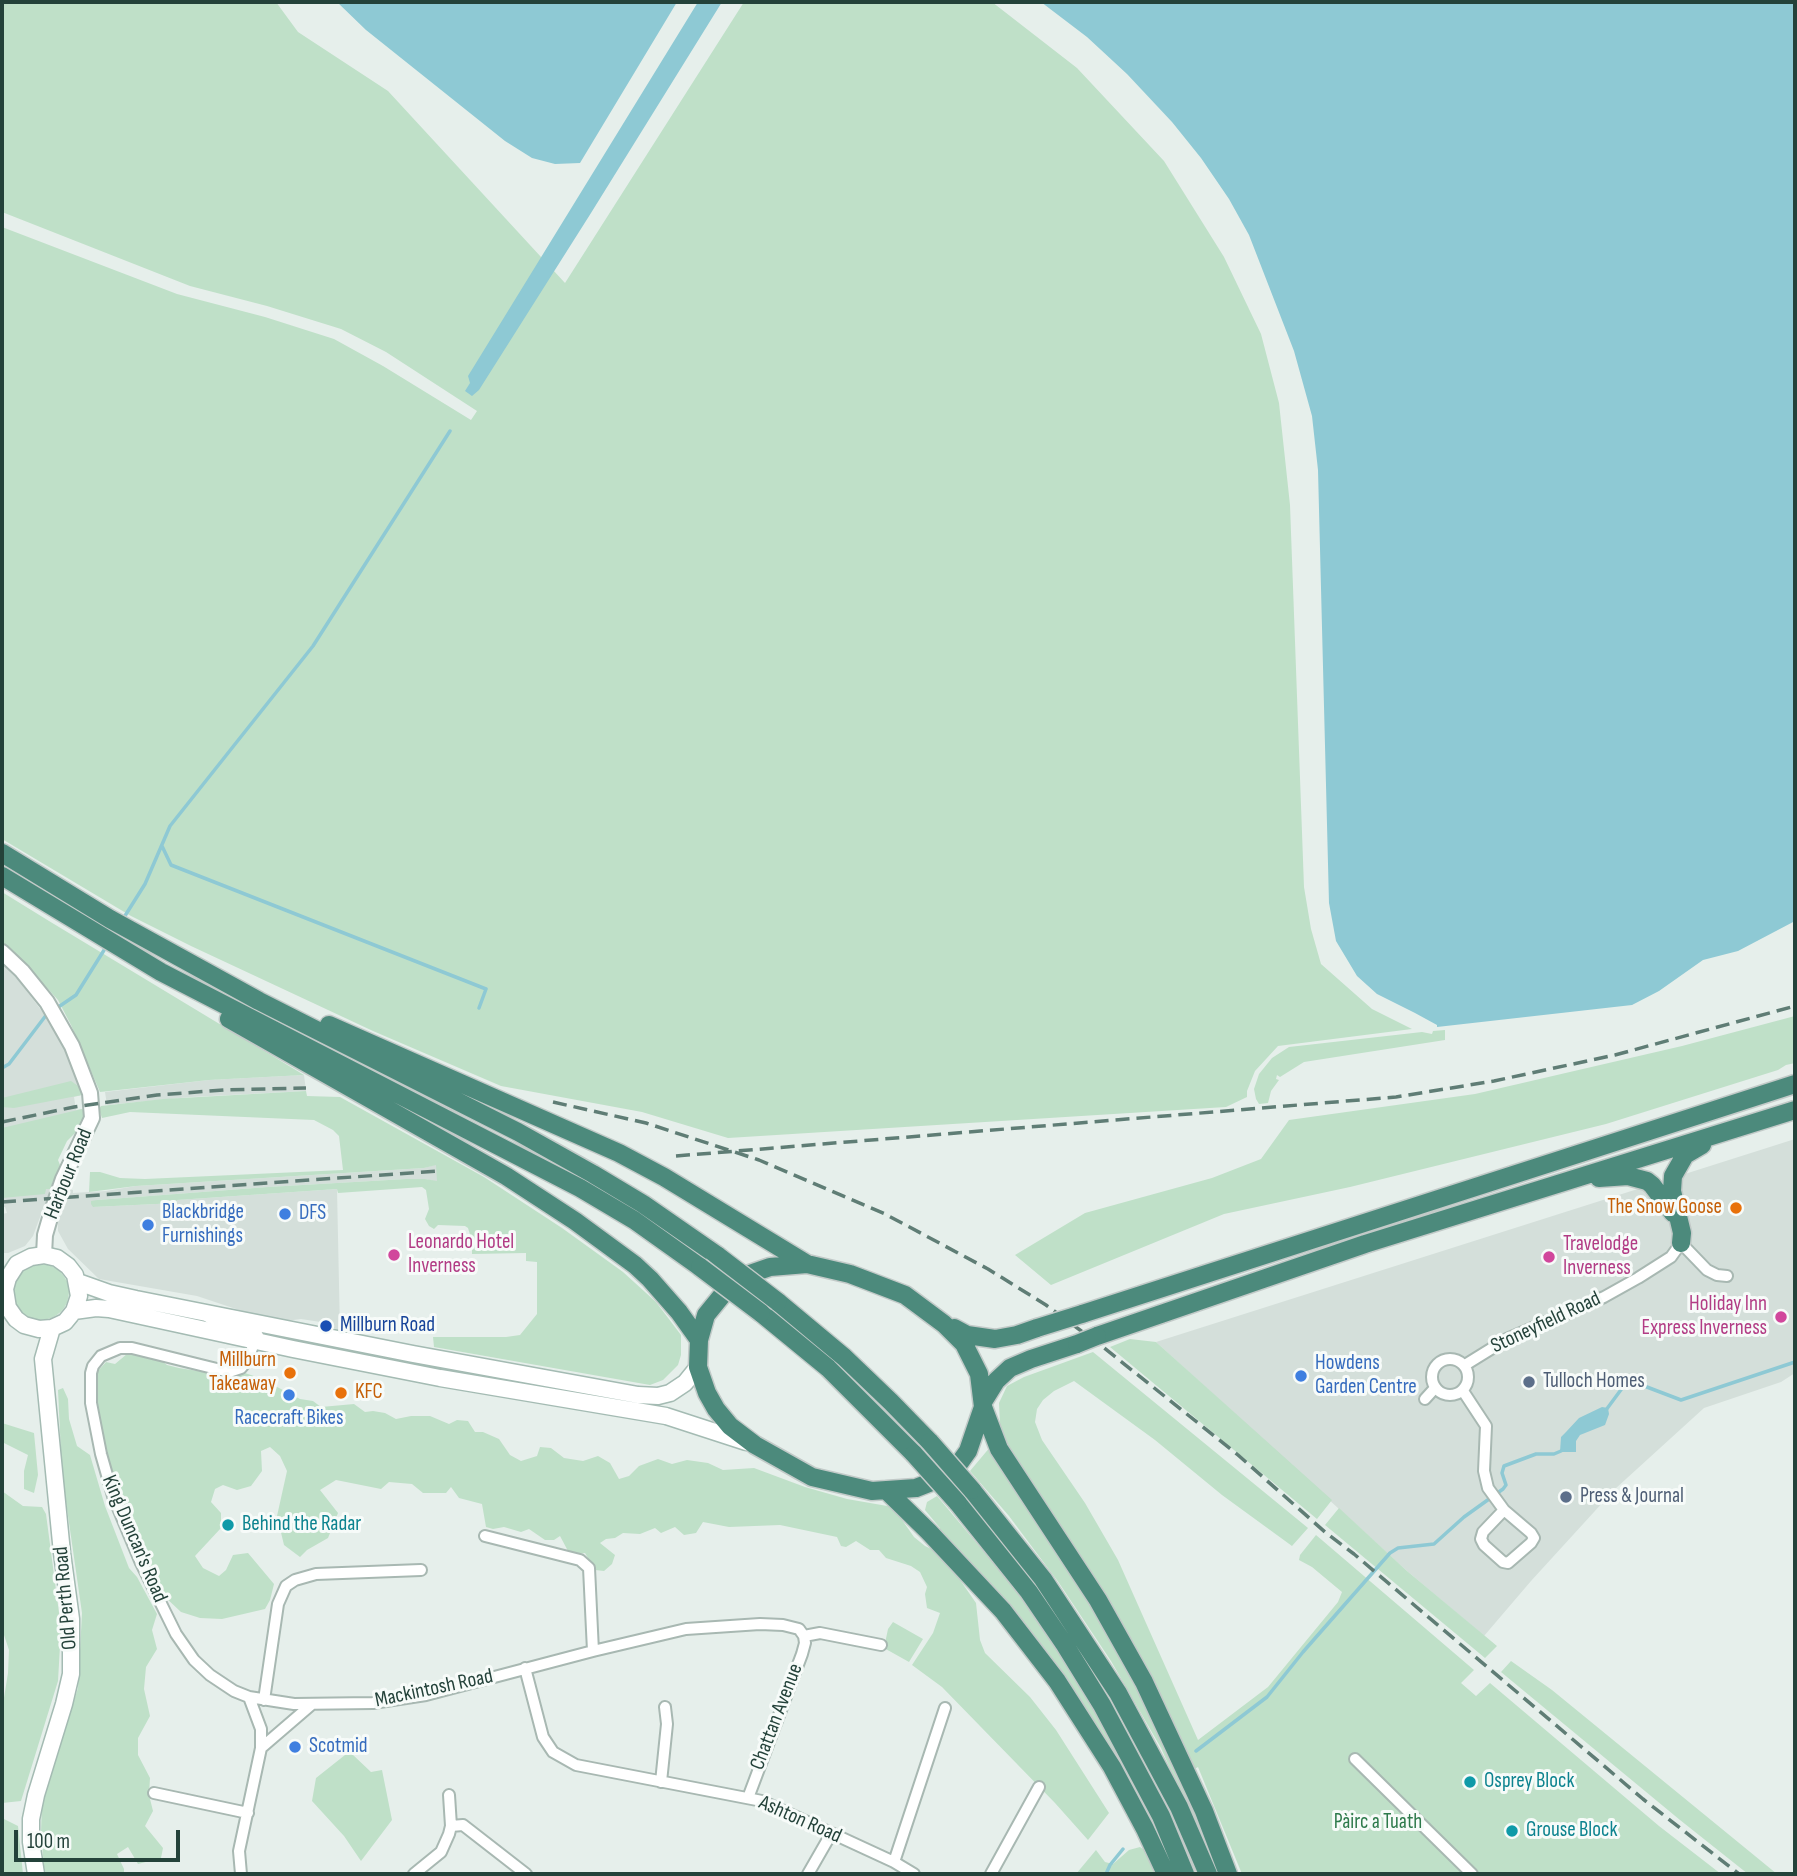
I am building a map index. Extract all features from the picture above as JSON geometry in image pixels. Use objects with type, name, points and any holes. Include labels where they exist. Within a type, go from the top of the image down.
[{"type":"highway","points":[[2,853],[110,919],[259,1001],[518,1132],[593,1174],[643,1204],[718,1256],[779,1302],[844,1357],[930,1442],[1043,1579],[1118,1693],[1179,1807],[1208,1874]]},
{"type":"highway","points":[[2,876],[161,972],[580,1188],[634,1220],[761,1313],[828,1368],[914,1454],[957,1502],[1029,1592],[1102,1705],[1161,1816],[1185,1874]]},
{"type":"highway","points":[[161,972],[206,1008],[506,1176],[575,1221],[650,1279],[699,1340]]},
{"type":"highway","points":[[259,1001],[322,1022],[370,1042],[619,1153],[664,1177],[807,1264]]},
{"type":"highway","points":[[944,1324],[967,1335],[982,1338],[1006,1337],[1795,1084]]},
{"type":"highway","points":[[1228,1874],[1204,1811],[1144,1682],[1098,1600],[999,1449],[983,1404],[983,1390],[973,1360],[964,1344],[944,1324],[905,1295],[850,1273],[807,1264],[756,1271],[737,1280],[720,1296],[706,1315],[699,1340],[698,1367],[707,1393],[730,1426],[755,1445],[812,1477],[854,1488],[903,1490],[926,1485],[949,1472],[961,1461],[971,1444],[983,1404],[996,1381],[1010,1368],[1031,1359],[1365,1244],[1793,1111]]},
{"type":"highway","points":[[1681,1243],[1682,1233],[1672,1184],[1675,1170],[1685,1155],[1694,1149],[1793,1111]]},
{"type":"highway","points":[[1520,1195],[1604,1177],[1638,1177],[1653,1185],[1678,1219]]},
{"type":"highway","points":[[886,1490],[929,1531],[1003,1611],[1057,1681],[1112,1767],[1166,1874]]},
{"type":"main road","points":[[44,1255],[58,1258],[68,1266],[78,1282],[79,1296],[74,1311],[65,1322],[52,1328],[40,1329],[24,1325],[16,1319],[5,1304],[9,1264],[44,1255]]},
{"type":"main road","points":[[78,1282],[109,1293],[413,1354],[650,1396],[677,1389],[698,1367]]},
{"type":"main road","points":[[74,1311],[109,1309],[440,1378],[666,1416],[755,1445]]},
{"type":"main road","name":"Old Perth Road","points":[[24,1325],[43,1359]]},
{"type":"main road","name":"Old Perth Road","points":[[36,1874],[31,1842],[31,1818],[71,1674],[71,1619],[43,1359],[52,1328]]},
{"type":"street","name":"Harbour Road","points":[[2,952],[35,986],[57,1018],[82,1069],[91,1101],[92,1118],[52,1211],[45,1235],[44,1255]]},
{"type":"street","points":[[1681,1243],[1707,1270],[1727,1276]]},
{"type":"street","name":"Stoneyfield Road","points":[[1465,1366],[1476,1356],[1507,1339],[1604,1297],[1638,1278],[1671,1257],[1681,1243]]},
{"type":"street","points":[[205,1312],[221,1324],[252,1331],[256,1336],[255,1341]]},
{"type":"street","name":"King Duncan's Road","points":[[255,1341],[247,1361],[241,1368],[229,1372],[144,1351],[120,1348],[97,1360],[91,1373],[90,1384],[100,1454],[113,1496],[176,1634],[194,1660],[223,1685],[249,1697],[264,1700]]},
{"type":"street","points":[[1452,1358],[1465,1366],[1468,1381],[1463,1391],[1451,1395],[1435,1388],[1433,1361],[1452,1358]]},
{"type":"street","points":[[1425,1399],[1435,1388]]},
{"type":"street","points":[[1463,1391],[1486,1426],[1485,1478],[1497,1501],[1534,1538],[1523,1552],[1508,1563],[1489,1550],[1482,1539],[1497,1501]]},
{"type":"street","points":[[485,1536],[580,1560],[589,1568],[593,1651]]},
{"type":"street","points":[[264,1700],[278,1604],[286,1586],[304,1576],[316,1574],[421,1570]]},
{"type":"street","name":"Mackintosh Road","points":[[264,1700],[311,1705],[386,1702],[426,1695],[659,1634],[703,1627],[783,1625],[799,1629],[804,1636],[820,1633],[881,1645]]},
{"type":"street","name":"Chattan Avenue","points":[[748,1798],[802,1654],[804,1636]]},
{"type":"street","name":"Ashton Road","points":[[525,1668],[543,1737],[553,1752],[576,1765],[762,1801],[894,1862],[914,1874]]},
{"type":"street","points":[[241,1874],[239,1851],[261,1748],[261,1729],[249,1697]]},
{"type":"street","points":[[261,1748],[311,1705]]},
{"type":"street","points":[[661,1782],[667,1724],[665,1707]]},
{"type":"street","points":[[894,1862],[945,1708]]},
{"type":"street","points":[[1355,1759],[1472,1874]]},
{"type":"street","points":[[991,1874],[1039,1787]]},
{"type":"street","points":[[154,1793],[248,1812]]},
{"type":"street","points":[[414,1874],[441,1852],[451,1826],[449,1795]]},
{"type":"street","points":[[451,1826],[463,1825],[526,1874]]},
{"type":"street","points":[[808,1874],[831,1834]]},
{"type":"shaded area","points":[[2,963],[53,1026],[70,1060],[82,1095],[74,1097],[76,1110],[82,1109],[55,1162],[52,1185],[33,1236],[25,1246],[8,1253],[2,1253],[2,1214],[7,1213],[5,1207],[2,1207]]},
{"type":"shaded area","points":[[304,1075],[306,1091],[107,1105],[105,1092],[209,1080]]},
{"type":"shaded area","points":[[1795,1139],[1795,1373],[1781,1382],[1704,1408],[1615,1489],[1484,1636],[1407,1571],[1156,1342]]},
{"type":"shaded area","points":[[437,1164],[437,1182],[406,1179],[268,1187],[97,1200],[93,1207],[176,1203],[177,1200],[337,1189],[340,1332],[327,1323],[301,1319],[286,1321],[248,1313],[197,1296],[99,1279],[68,1249],[58,1231],[68,1189],[73,1190],[73,1193],[106,1191],[136,1186],[424,1168]]},
{"type":"green space","points":[[2,2],[276,2],[298,32],[388,91],[565,283],[744,2],[992,2],[1077,68],[1164,161],[1224,257],[1261,334],[1279,403],[1290,505],[1304,887],[1311,929],[1321,964],[1372,1009],[1412,1029],[1278,1046],[1255,1071],[1247,1097],[1226,1107],[728,1138],[642,1112],[501,1086],[373,1031],[191,946],[131,916],[2,839],[2,227],[177,294],[265,317],[334,339],[471,420],[477,411],[386,352],[341,329],[190,286],[2,212]]},
{"type":"green space","points":[[2,892],[304,1075],[209,1080],[100,1092],[58,1000],[2,942]]},
{"type":"green space","points":[[1795,1016],[1795,1063],[1606,1124],[1350,1187],[1224,1214],[1051,1285],[1015,1255],[1085,1213],[1212,1178],[1261,1159],[1289,1120],[1475,1094],[1682,1046]]},
{"type":"green space","points":[[1445,1030],[1445,1040],[1304,1062],[1280,1077],[1277,1075],[1276,1079],[1279,1080],[1271,1091],[1268,1103],[1259,1104],[1256,1099],[1254,1089],[1259,1074],[1272,1058],[1289,1047],[1422,1032],[1432,1034],[1433,1031]]},
{"type":"green space","points":[[71,1081],[81,1088],[82,1095],[14,1108],[2,1107],[2,1098]]},
{"type":"green space","points":[[306,1091],[307,1096],[340,1097],[484,1177],[623,1272],[656,1302],[681,1335],[678,1365],[663,1380],[650,1385],[434,1347],[433,1337],[520,1335],[537,1314],[537,1262],[526,1261],[526,1253],[472,1254],[472,1241],[465,1226],[438,1225],[434,1229],[429,1226],[425,1219],[429,1209],[426,1190],[422,1187],[338,1193],[337,1189],[177,1200],[177,1203],[93,1207],[91,1204],[91,1201],[97,1200],[268,1187],[406,1179],[437,1181],[436,1165],[424,1168],[136,1186],[89,1192],[90,1172],[120,1178],[145,1179],[343,1170],[339,1136],[314,1120],[130,1112],[102,1118],[99,1109],[101,1106],[163,1099]]},
{"type":"green space","points":[[82,1109],[85,1111],[84,1120],[67,1141],[58,1160],[60,1165],[50,1189],[46,1189],[45,1194],[2,1198],[2,1128]]},
{"type":"green space","points":[[41,1264],[52,1266],[61,1272],[67,1281],[67,1303],[61,1312],[52,1318],[41,1320],[30,1318],[21,1312],[15,1303],[13,1292],[15,1281],[21,1272],[30,1266]]},
{"type":"green space","points":[[1130,1339],[1156,1342],[1332,1500],[1317,1519],[1110,1347]]},
{"type":"green space","name":"Pàirc a Tuath","points":[[1093,1352],[1308,1528],[1292,1546],[1074,1381],[1054,1391],[1037,1409],[1035,1422],[1042,1440],[1085,1503],[1118,1560],[1198,1740],[1268,1687],[1338,1602],[1342,1592],[1312,1567],[1299,1560],[1316,1535],[1474,1670],[1461,1683],[1476,1696],[1490,1683],[1659,1826],[1721,1874],[1242,1874],[1198,1767],[1193,1770],[1009,1449],[1000,1424],[999,1403],[1007,1386],[1024,1377]]},
{"type":"green space","points":[[127,1354],[159,1359],[167,1365],[179,1368],[229,1376],[245,1373],[300,1399],[313,1401],[321,1407],[354,1404],[365,1412],[385,1413],[396,1419],[430,1416],[449,1424],[457,1420],[468,1421],[475,1432],[483,1432],[499,1439],[510,1455],[521,1461],[537,1456],[540,1447],[551,1448],[564,1458],[583,1461],[598,1456],[610,1463],[619,1479],[629,1476],[639,1466],[658,1459],[672,1464],[687,1460],[708,1463],[723,1470],[754,1468],[847,1499],[893,1507],[914,1537],[942,1554],[976,1603],[980,1640],[985,1653],[1030,1697],[1056,1730],[1109,1813],[1088,1840],[942,1687],[912,1665],[933,1633],[940,1613],[927,1608],[927,1587],[920,1572],[911,1566],[886,1558],[879,1550],[870,1550],[856,1541],[846,1547],[841,1546],[837,1537],[780,1525],[729,1527],[703,1522],[696,1533],[684,1535],[675,1527],[661,1533],[655,1528],[640,1534],[623,1533],[606,1539],[600,1543],[615,1555],[612,1564],[604,1571],[595,1570],[585,1553],[568,1551],[560,1536],[554,1540],[545,1540],[529,1529],[521,1532],[504,1527],[486,1527],[482,1504],[459,1498],[451,1487],[446,1493],[423,1493],[412,1484],[389,1482],[381,1489],[336,1480],[320,1490],[338,1513],[328,1538],[300,1557],[284,1545],[277,1516],[287,1471],[280,1456],[270,1447],[261,1451],[262,1471],[251,1486],[237,1490],[223,1485],[215,1489],[211,1502],[221,1513],[221,1528],[195,1556],[203,1568],[219,1576],[226,1570],[233,1555],[248,1553],[274,1584],[270,1600],[265,1609],[222,1619],[200,1618],[181,1612],[165,1597],[139,1550],[105,1458],[96,1417],[94,1380],[97,1372],[106,1362],[115,1364]]},
{"type":"green space","points":[[63,1388],[68,1399],[69,1419],[77,1446],[90,1455],[105,1506],[129,1568],[137,1577],[157,1614],[152,1630],[157,1649],[146,1667],[144,1689],[150,1716],[138,1738],[138,1755],[150,1778],[149,1795],[153,1811],[145,1826],[163,1848],[161,1858],[138,1864],[128,1847],[117,1854],[124,1874],[46,1874],[44,1867],[42,1802],[78,1688],[82,1613],[62,1474],[58,1390]]},
{"type":"green space","points":[[2,1423],[34,1433],[38,1475],[34,1493],[24,1489],[24,1471],[28,1455],[2,1442]]},
{"type":"green space","points":[[991,1446],[1111,1634],[1154,1712],[1218,1868],[1213,1866],[1161,1748],[1111,1661],[1059,1583],[1009,1516],[970,1471]]},
{"type":"green space","points":[[2,1491],[23,1506],[42,1507],[46,1514],[61,1628],[58,1681],[21,1801],[2,1803],[2,1710],[9,1650],[2,1629]]},
{"type":"green space","points":[[937,1496],[1011,1584],[1067,1665],[1149,1805],[1174,1866],[1171,1865],[1104,1740],[1073,1689],[938,1531],[940,1528],[925,1510],[927,1502]]},
{"type":"green space","points":[[1339,1508],[1407,1571],[1497,1646],[1485,1658],[1325,1525]]},
{"type":"green space","points":[[893,1622],[923,1639],[909,1662],[884,1648],[888,1629]]},
{"type":"green space","points":[[1511,1661],[1552,1690],[1777,1874],[1748,1874],[1680,1820],[1501,1672]]},
{"type":"green space","points":[[352,1754],[371,1772],[382,1770],[392,1820],[361,1861],[344,1836],[312,1801],[316,1778],[345,1755]]},
{"type":"green space","points":[[2,1818],[18,1826],[23,1874],[2,1874]]},
{"type":"green space","points":[[1140,1847],[1146,1851],[1156,1874],[1076,1874],[1096,1850],[1105,1862],[1113,1864],[1129,1850]]},
{"type":"water","points":[[337,2],[677,2],[580,163],[555,164],[532,158],[505,141],[366,30]]},
{"type":"water","points":[[698,2],[722,2],[479,390],[472,396],[465,391],[470,383],[468,376]]},
{"type":"water","points":[[1041,2],[1795,2],[1795,921],[1738,951],[1703,960],[1659,991],[1632,1005],[1437,1027],[1377,994],[1357,976],[1336,941],[1329,903],[1318,470],[1312,416],[1294,351],[1249,235],[1201,158],[1127,74],[1087,37]]},
{"type":"water","points":[[1602,1407],[1608,1408],[1609,1414],[1605,1425],[1580,1435],[1576,1441],[1576,1452],[1560,1452],[1561,1437],[1579,1418]]},
{"type":"waterway","points":[[123,919],[145,884],[170,826],[313,646],[450,431]]},
{"type":"waterway","points":[[162,846],[171,865],[486,989],[479,1008]]},
{"type":"waterway","points":[[54,1010],[76,995],[106,947]]},
{"type":"waterway","points":[[2,1068],[9,1064],[47,1014]]},
{"type":"waterway","points":[[1606,1410],[1623,1387],[1639,1384],[1681,1400],[1795,1362]]},
{"type":"waterway","points":[[1196,1751],[1267,1697],[1390,1553],[1398,1548],[1434,1544],[1464,1517],[1503,1489],[1506,1485],[1502,1473],[1504,1466],[1536,1454],[1554,1454],[1561,1451]]},
{"type":"waterway","points":[[1106,1874],[1123,1849]]},
{"type":"railway","points":[[676,1156],[1396,1097],[1494,1081],[1615,1055],[1795,1006]]},
{"type":"railway","points":[[2,1122],[74,1107],[157,1095],[306,1088]]},
{"type":"railway","points":[[553,1102],[646,1123],[759,1160],[885,1214],[988,1269],[1046,1305],[1238,1455],[1325,1532],[1643,1799],[1739,1874]]},
{"type":"railway","points":[[2,1202],[437,1171]]},
{"type":"place","name":"The Snow Goose","points":[[1736,1208]]},
{"type":"place","name":"DFS","points":[[285,1214]]},
{"type":"place","name":"Blackbridge Furnishings","points":[[148,1225]]},
{"type":"place","name":"Leonardo Hotel Inverness","points":[[394,1255]]},
{"type":"place","name":"Travelodge Inverness","points":[[1549,1257]]},
{"type":"place","name":"Holiday Inn Express Inverness","points":[[1781,1317]]},
{"type":"place","name":"Millburn Road","points":[[326,1326]]},
{"type":"place","name":"Millburn Takeaway","points":[[290,1373]]},
{"type":"place","name":"Howdens Garden Centre","points":[[1301,1376]]},
{"type":"place","name":"Tulloch Homes","points":[[1529,1382]]},
{"type":"place","name":"KFC","points":[[341,1393]]},
{"type":"place","name":"Racecraft Bikes","points":[[289,1395]]},
{"type":"place","name":"Press & Journal","points":[[1566,1497]]},
{"type":"place","name":"Behind the Radar","points":[[228,1525]]},
{"type":"place","name":"Scotmid","points":[[295,1747]]},
{"type":"place","name":"Osprey Block","points":[[1470,1782]]},
{"type":"place","name":"Grouse Block","points":[[1512,1831]]}]
